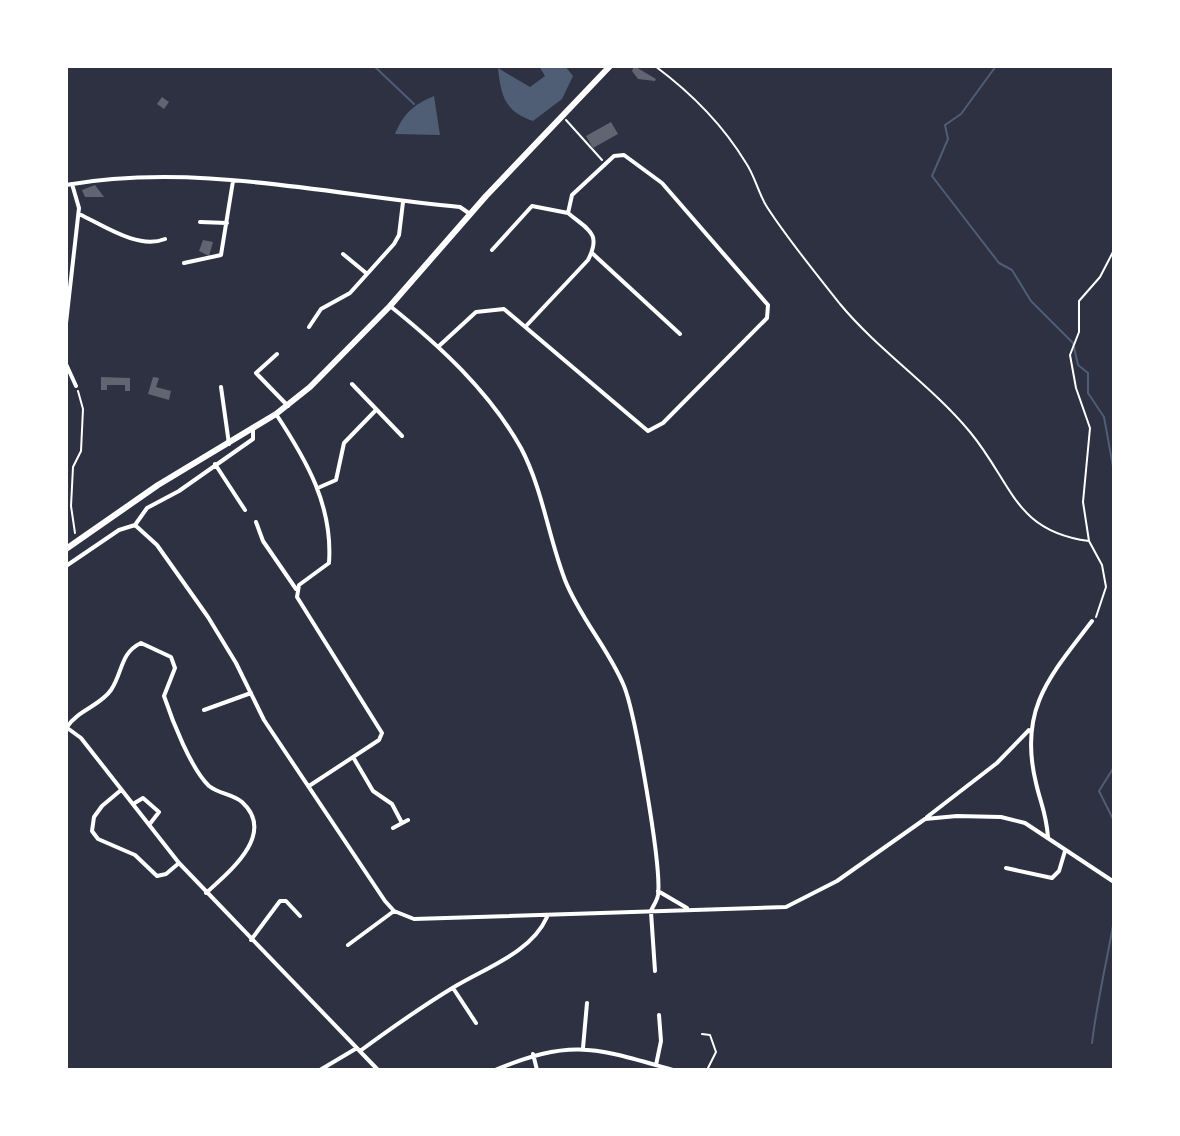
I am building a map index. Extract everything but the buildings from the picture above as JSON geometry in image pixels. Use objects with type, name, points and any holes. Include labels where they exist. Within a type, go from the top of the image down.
[{"type":"main road","points":[[66,549],[158,485],[288,406],[390,306],[470,214],[610,66]]},
{"type":"street","points":[[439,346],[466,319],[484,310],[504,309],[527,325],[648,431],[663,423],[767,318],[764,297],[662,183],[624,155],[614,156],[572,195],[568,213]]},
{"type":"street","points":[[66,323],[79,214],[69,184],[123,176],[233,181],[460,207],[470,214]]},
{"type":"street","points":[[184,263],[218,258],[233,181]]},
{"type":"street","points":[[309,327],[321,309],[350,293],[399,235],[403,202]]},
{"type":"street","points":[[492,250],[532,206],[568,213],[596,240],[592,253],[527,325]]},
{"type":"street","points":[[79,214],[137,240],[157,242],[165,239]]},
{"type":"street","points":[[200,222],[227,223]]},
{"type":"street","points":[[592,253],[680,334]]},
{"type":"street","points":[[343,254],[366,274]]},
{"type":"street","points":[[390,306],[439,346],[495,411],[520,447],[540,489],[574,603],[623,685],[646,800],[658,891],[651,912],[655,971]]},
{"type":"street","points":[[277,354],[256,373],[288,406]]},
{"type":"street","points":[[66,364],[76,386]]},
{"type":"street","points":[[352,384],[402,436]]},
{"type":"street","points":[[221,387],[229,444]]},
{"type":"street","points":[[319,487],[336,480],[344,443],[376,410]]},
{"type":"street","points":[[276,414],[319,487],[327,520],[329,563],[296,589]]},
{"type":"street","points":[[66,566],[119,530],[135,525],[147,508],[179,491],[253,439],[253,428]]},
{"type":"street","points":[[215,464],[245,510]]},
{"type":"street","points":[[256,522],[263,541],[296,589],[300,602],[381,729],[379,740],[309,786]]},
{"type":"street","points":[[135,525],[157,545],[197,601],[264,720],[394,911],[414,919],[773,908],[797,903],[837,881],[925,819],[997,763],[1029,730]]},
{"type":"street","points":[[1048,837],[1046,807],[1036,785],[1029,730],[1043,684],[1092,621]]},
{"type":"street","points":[[206,893],[254,840],[254,822],[242,802],[207,784],[179,733],[164,696],[175,668],[171,657],[141,643],[128,650],[111,691],[75,716],[67,727],[81,738],[206,893],[378,1070]]},
{"type":"street","points":[[204,710],[251,693]]},
{"type":"street","points":[[353,757],[373,791],[392,804],[402,823]]},
{"type":"street","points":[[121,790],[94,817],[92,831],[98,839],[135,855],[157,876],[166,874],[179,863]]},
{"type":"street","points":[[133,804],[143,798],[149,799],[159,812],[149,825]]},
{"type":"street","points":[[925,819],[1001,817],[1025,823],[1114,882]]},
{"type":"street","points":[[393,828],[408,820]]},
{"type":"street","points":[[1006,868],[1052,878],[1059,871],[1065,851]]},
{"type":"street","points":[[658,891],[689,909]]},
{"type":"street","points":[[251,940],[280,901],[286,901],[300,916]]},
{"type":"street","points":[[348,945],[394,911]]},
{"type":"street","points":[[320,1070],[519,950],[538,933],[547,917]]},
{"type":"street","points":[[453,988],[476,1023]]},
{"type":"street","points":[[583,1048],[587,1003]]},
{"type":"street","points":[[656,1065],[661,1041],[659,1015]]},
{"type":"street","points":[[495,1070],[533,1054],[583,1048],[673,1070]]},
{"type":"street","points":[[533,1054],[537,1070]]},
{"type":"lane","points":[[702,1034],[710,1035],[716,1052],[707,1070]]},
{"type":"path","points":[[655,66],[680,85],[729,137],[748,166],[764,203],[796,249],[850,315],[969,430],[1026,514],[1054,534],[1089,541]]},
{"type":"path","points":[[562,116],[605,164]]},
{"type":"path","points":[[1092,621],[1102,607],[1106,587],[1102,565],[1089,541],[1083,492],[1090,428],[1076,388],[1073,343],[1079,332],[1079,301],[1100,277],[1114,250]]},
{"type":"path","points":[[76,386],[83,409],[81,451],[73,467],[71,506],[72,528],[79,540]]},
{"type":"water","points":[[539,66],[565,66],[573,76],[562,99],[533,121],[516,112],[506,101],[498,68],[530,87],[545,76]]},
{"type":"water","points":[[434,96],[440,135],[395,134],[410,110]]},
{"type":"waterway","points":[[374,66],[414,104]]},
{"type":"waterway","points":[[996,66],[961,114],[945,125],[948,139],[932,176],[999,263],[1012,270],[1031,301],[1073,343],[1078,365],[1088,373],[1088,393],[1104,417],[1114,472]]},
{"type":"waterway","points":[[1114,767],[1099,791],[1114,821]]},
{"type":"waterway","points":[[1092,1043],[1114,920]]}]
